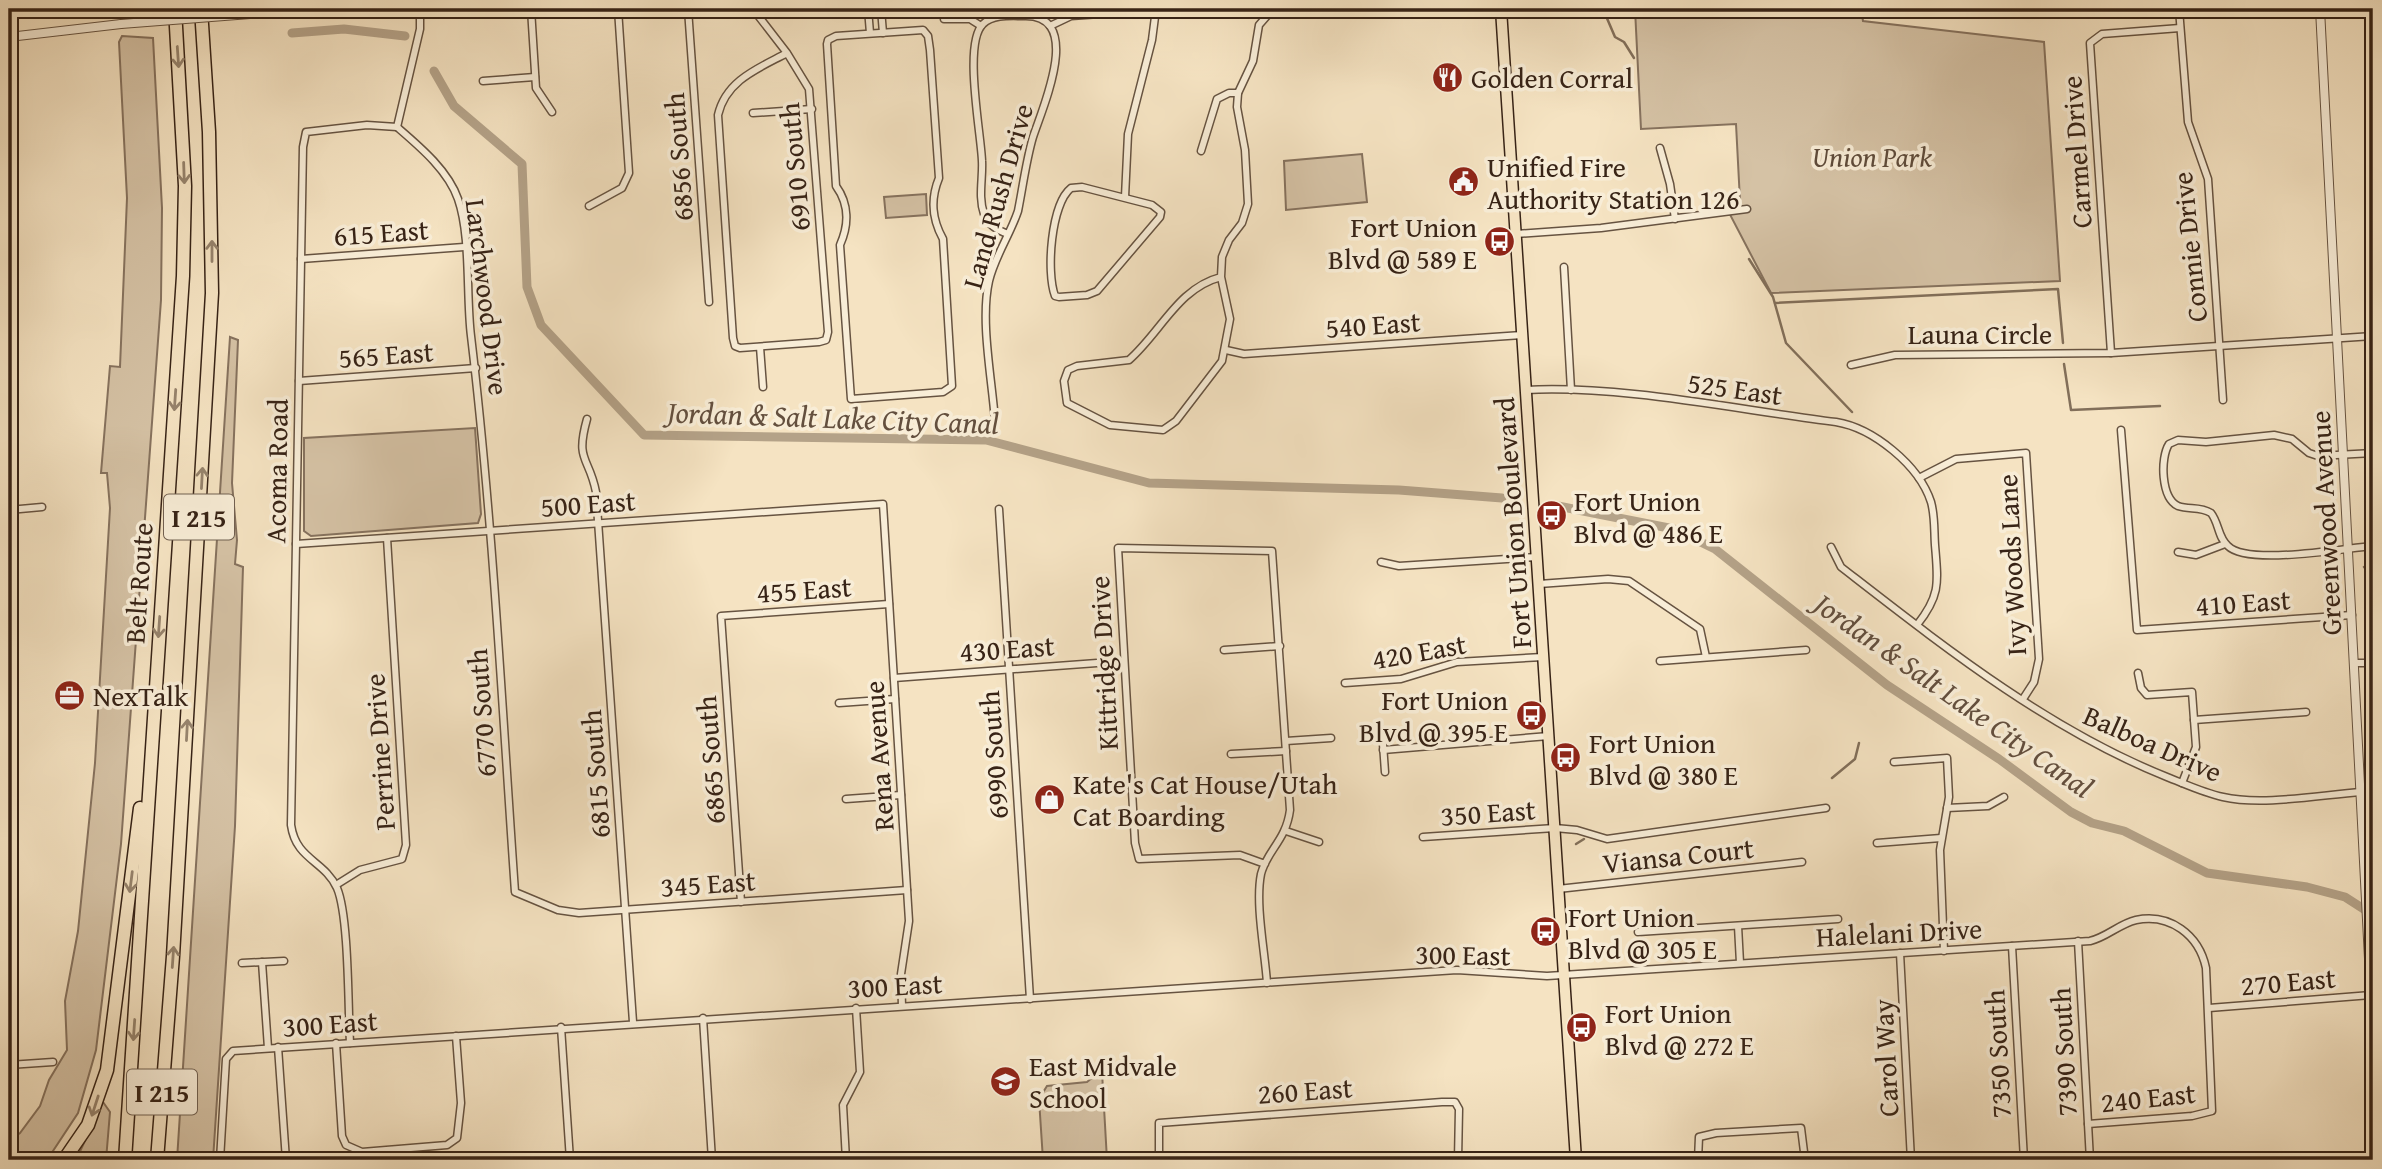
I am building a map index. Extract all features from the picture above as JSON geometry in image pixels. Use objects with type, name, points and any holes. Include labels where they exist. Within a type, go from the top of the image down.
[{"type":"highway","name":"Belt Route","points":[[125,1160],[183,276],[185,186],[175,9]]},
{"type":"highway","name":"Belt Route","points":[[157,1160],[176,901],[212,293],[211,171],[201,9]]},
{"type":"highway","points":[[64,1160],[88,1125],[107,1070],[155,693]]},
{"type":"main road","name":"Fort Union Boulevard","points":[[1501,9],[1576,1160]]},
{"type":"street","points":[[9,37],[121,24],[341,9]]},
{"type":"street","points":[[397,127],[420,29],[420,9]]},
{"type":"street","points":[[531,9],[536,88],[552,112]]},
{"type":"street","points":[[589,206],[622,188],[629,173],[618,9]]},
{"type":"street","name":"6856 South","points":[[688,9],[709,302]]},
{"type":"street","name":"6910 South","points":[[753,9],[787,53],[809,89],[826,340],[760,347]]},
{"type":"street","points":[[868,9],[870,33]]},
{"type":"street","points":[[881,9],[883,33]]},
{"type":"street","points":[[1125,197],[1128,134],[1152,40],[1156,9]]},
{"type":"street","points":[[1257,9],[1265,16]]},
{"type":"street","points":[[1221,277],[1204,282],[1191,290],[1129,360],[1077,366],[1068,370],[1064,381],[1066,399],[1071,406],[1110,425],[1163,430],[1186,409],[1216,370],[1226,350],[1230,319],[1221,277],[1225,247],[1242,223],[1248,204],[1245,150],[1237,107],[1238,93],[1253,61],[1259,26],[1273,9]]},
{"type":"street","name":"Connie Drive","points":[[2179,9],[2188,122],[2208,179],[2223,400]]},
{"type":"street","name":"Greenwood Avenue","points":[[2320,9],[2368,890],[2373,1035]]},
{"type":"street","points":[[1007,234],[988,221],[982,203],[982,159],[974,86],[976,38],[981,26],[991,19],[1010,13],[1021,12],[1050,26],[1071,16],[1100,14]]},
{"type":"street","points":[[944,19],[965,18],[981,26]]},
{"type":"street","name":"Land Rush Drive","points":[[995,421],[987,290],[1018,211],[1033,138],[1051,84],[1056,43],[1050,26]]},
{"type":"street","name":"Carmel Drive","points":[[2111,354],[2090,43],[2102,34],[2180,28]]},
{"type":"street","points":[[923,30],[929,40],[939,178],[932,193],[935,224],[943,239],[953,382],[947,391],[851,399],[840,245],[847,230],[845,198],[836,186],[827,44],[832,37],[883,33],[923,30]]},
{"type":"street","points":[[763,387],[760,347],[735,346],[718,124],[723,100],[746,73],[787,53]]},
{"type":"street","points":[[483,81],[535,77]]},
{"type":"street","points":[[1201,151],[1217,99],[1229,93],[1238,93]]},
{"type":"street","points":[[753,113],[811,109]]},
{"type":"street","name":"Acoma Road","points":[[336,884],[299,850],[291,825],[301,259],[306,132],[367,125],[397,127]]},
{"type":"street","name":"Larchwood Drive","points":[[397,127],[454,188],[462,215],[490,531]]},
{"type":"street","points":[[1660,148],[1670,184],[1675,219]]},
{"type":"street","points":[[1082,187],[1125,197],[1157,208],[1160,217],[1097,291],[1087,295],[1055,296],[1050,248],[1067,191],[1082,187]]},
{"type":"street","points":[[1516,234],[1675,219],[1747,209]]},
{"type":"street","name":"615 East","points":[[301,259],[464,247]]},
{"type":"street","points":[[1564,267],[1571,390]]},
{"type":"street","name":"540 East","points":[[1226,350],[1244,354],[1522,335]]},
{"type":"street","name":"Launa Circle","points":[[1851,365],[1895,355],[2111,354],[2373,336]]},
{"type":"street","name":"565 East","points":[[299,381],[476,368]]},
{"type":"street","name":"525 East","points":[[1526,390],[1571,390],[1644,396],[1848,424],[1872,436],[1919,478]]},
{"type":"street","name":"6815 South","points":[[587,418],[582,454],[595,485],[634,1022]]},
{"type":"street","name":"410 East","points":[[2121,430],[2137,630],[2352,615]]},
{"type":"street","points":[[2373,453],[2313,455],[2292,439],[2274,435],[2206,442],[2178,440],[2169,444],[2164,457],[2169,497],[2179,506],[2201,508],[2211,513],[2225,544],[2243,554],[2349,550],[2373,546]]},
{"type":"street","name":"Ivy Woods Lane","points":[[1919,478],[1955,459],[2026,453],[2039,659],[2034,682],[2023,699]]},
{"type":"street","points":[[1917,625],[1933,604],[1938,587],[1933,515],[1919,478]]},
{"type":"street","name":"500 East","points":[[296,544],[883,504]]},
{"type":"street","name":"Rena Avenue","points":[[883,504],[909,920],[901,974],[902,1006]]},
{"type":"street","points":[[9,510],[42,507]]},
{"type":"street","name":"6990 South","points":[[999,509],[1030,999]]},
{"type":"street","name":"6770 South","points":[[490,531],[515,892]]},
{"type":"street","name":"Perrine Drive","points":[[336,884],[360,870],[402,859],[406,845],[387,538]]},
{"type":"street","points":[[2178,552],[2196,555],[2225,544]]},
{"type":"street","name":"Balboa Drive","points":[[1831,547],[1841,567],[1917,625],[2094,745],[2224,798],[2243,800],[2361,792]]},
{"type":"street","name":"Kittridge Drive","points":[[1265,864],[1240,855],[1139,859],[1135,843],[1118,548],[1272,551],[1280,646]]},
{"type":"street","points":[[1381,562],[1399,566],[1537,557]]},
{"type":"street","points":[[1539,584],[1608,579],[1638,585],[1700,629],[1706,657]]},
{"type":"street","name":"455 East","points":[[721,616],[889,604]]},
{"type":"street","name":"6865 South","points":[[721,616],[741,902]]},
{"type":"street","points":[[1224,650],[1280,646],[1290,810],[1286,831],[1265,864],[1260,884],[1267,983]]},
{"type":"street","points":[[1660,660],[1806,650]]},
{"type":"street","name":"420 East","points":[[1345,683],[1401,679],[1457,662],[1543,657]]},
{"type":"street","name":"430 East","points":[[894,678],[1124,660]]},
{"type":"street","points":[[2355,663],[2373,663]]},
{"type":"street","points":[[2138,674],[2141,688],[2147,695],[2192,692],[2195,753],[2182,783]]},
{"type":"street","points":[[839,703],[895,699]]},
{"type":"street","points":[[2194,720],[2306,712]]},
{"type":"street","points":[[1382,730],[1385,772]]},
{"type":"street","points":[[1383,750],[1549,736]]},
{"type":"street","points":[[1286,741],[1331,738]]},
{"type":"street","points":[[1231,754],[1286,751]]},
{"type":"street","points":[[1894,762],[1947,758],[1947,808],[1941,838],[1944,951]]},
{"type":"street","points":[[846,799],[901,795]]},
{"type":"street","points":[[1947,808],[1988,806],[2004,797]]},
{"type":"street","name":"350 East","points":[[1423,837],[1555,828],[1577,830],[1607,839],[1826,808]]},
{"type":"street","points":[[1286,831],[1319,842]]},
{"type":"street","points":[[1877,843],[1941,838]]},
{"type":"street","name":"Viansa Court","points":[[1559,889],[1802,862]]},
{"type":"street","points":[[336,884],[342,909],[350,1043]]},
{"type":"street","name":"345 East","points":[[515,892],[567,913],[907,890]]},
{"type":"street","points":[[1638,933],[1838,919]]},
{"type":"street","name":"Halelani Drive","points":[[1564,975],[2078,942],[2101,938],[2135,920],[2164,920],[2195,941],[2203,954],[2208,1008]]},
{"type":"street","points":[[1738,926],[1740,963]]},
{"type":"street","name":"7390 South","points":[[2078,942],[2090,1160]]},
{"type":"street","name":"7350 South","points":[[2012,946],[2024,1160]]},
{"type":"street","name":"Carol Way","points":[[1900,953],[1911,1160]]},
{"type":"street","points":[[242,963],[284,961]]},
{"type":"street","points":[[262,962],[268,1048]]},
{"type":"street","name":"300 East","points":[[220,1160],[229,1053],[278,1047],[634,1022],[1457,970],[1521,977],[1564,975]]},
{"type":"street","name":"270 East","points":[[2208,1008],[2371,995]]},
{"type":"street","points":[[846,1160],[843,1105],[860,1072],[856,1008]]},
{"type":"street","name":"240 East","points":[[2088,1124],[2192,1116],[2211,1111],[2208,1008]]},
{"type":"street","points":[[703,1018],[712,1160]]},
{"type":"street","points":[[561,1027],[570,1160]]},
{"type":"street","points":[[336,1044],[342,1136],[346,1145],[362,1152],[447,1145],[454,1141],[459,1133],[461,1103],[456,1036]]},
{"type":"street","points":[[278,1047],[286,1160]]},
{"type":"street","points":[[9,1065],[53,1062]]},
{"type":"street","name":"260 East","points":[[1158,1160],[1159,1123],[1455,1102],[1460,1119],[1458,1160]]},
{"type":"street","points":[[1698,1160],[1699,1137],[1801,1128],[1805,1160]]},
{"type":"green space","name":"Union Park","points":[[1635,9],[1861,9],[1863,21],[2044,42],[2060,281],[1771,293],[1725,205],[1740,201],[1736,124],[1641,129]]},
{"type":"green space","points":[[122,36],[153,38],[162,208],[161,300],[121,844],[96,1050],[78,1113],[47,1160],[9,1160],[9,1141],[20,1133],[40,1106],[49,1080],[67,1050],[65,1001],[78,931],[95,763],[110,508],[107,473],[101,473],[110,366],[120,367],[127,198],[119,42]]},
{"type":"green space","points":[[1362,154],[1367,202],[1286,210],[1284,161]]},
{"type":"green space","points":[[926,194],[927,215],[886,218],[884,197]]},
{"type":"green space","points":[[230,337],[238,340],[232,483],[237,540],[235,564],[243,567],[235,826],[213,1160],[177,1160]]},
{"type":"green space","points":[[475,428],[481,514],[478,523],[311,536],[304,531],[304,438]]},
{"type":"green space","points":[[1102,1072],[1107,1160],[1043,1160],[1039,1099],[1047,1086],[1087,1082]]},
{"type":"green space","points":[[103,1102],[110,1112],[106,1160],[76,1160]]},
{"type":"waterway","points":[[1603,9],[1615,37],[1624,42],[1634,58]]},
{"type":"waterway","name":"Jordan & Salt Lake City Canal","points":[[292,33],[344,29],[405,36]]},
{"type":"waterway","name":"Jordan & Salt Lake City Canal","points":[[434,71],[454,106],[522,164],[527,287],[541,325],[644,435],[986,440],[1149,483],[1399,490],[1502,498]]},
{"type":"waterway","points":[[1749,259],[1773,297],[1786,343],[1852,412]]},
{"type":"waterway","points":[[1775,303],[2058,289],[2063,343]]},
{"type":"waterway","points":[[2064,364],[2071,410],[2160,406]]},
{"type":"waterway","name":"Jordan & Salt Lake City Canal","points":[[1558,506],[1674,529],[1715,549],[1887,685],[1999,759],[2071,812],[2092,823],[2124,831],[2207,873],[2307,887],[2345,897],[2373,915]]},
{"type":"waterway","points":[[2364,567],[2373,577]]},
{"type":"waterway","points":[[1832,778],[1855,759],[1859,743]]},
{"type":"waterway","points":[[1576,844],[1584,839]]},
{"type":"place","name":"Golden Corral","points":[[1448,77]]},
{"type":"place","name":"Unified Fire Authority Station 126","points":[[1464,182]]},
{"type":"place","name":"Fort Union Blvd @ 589 E","points":[[1500,242]]},
{"type":"place","name":"Fort Union Blvd @ 486 E","points":[[1551,516]]},
{"type":"place","name":"NexTalk","points":[[70,695]]},
{"type":"place","name":"Fort Union Blvd @ 395 E","points":[[1531,715]]},
{"type":"place","name":"Fort Union Blvd @ 380 E","points":[[1566,758]]},
{"type":"place","name":"Kate's Cat House/Utah Cat Boarding","points":[[1050,799]]},
{"type":"place","name":"Fort Union Blvd @ 305 E","points":[[1545,932]]},
{"type":"place","name":"Fort Union Blvd @ 272 E","points":[[1582,1028]]},
{"type":"place","name":"East Midvale School","points":[[1006,1081]]}]
